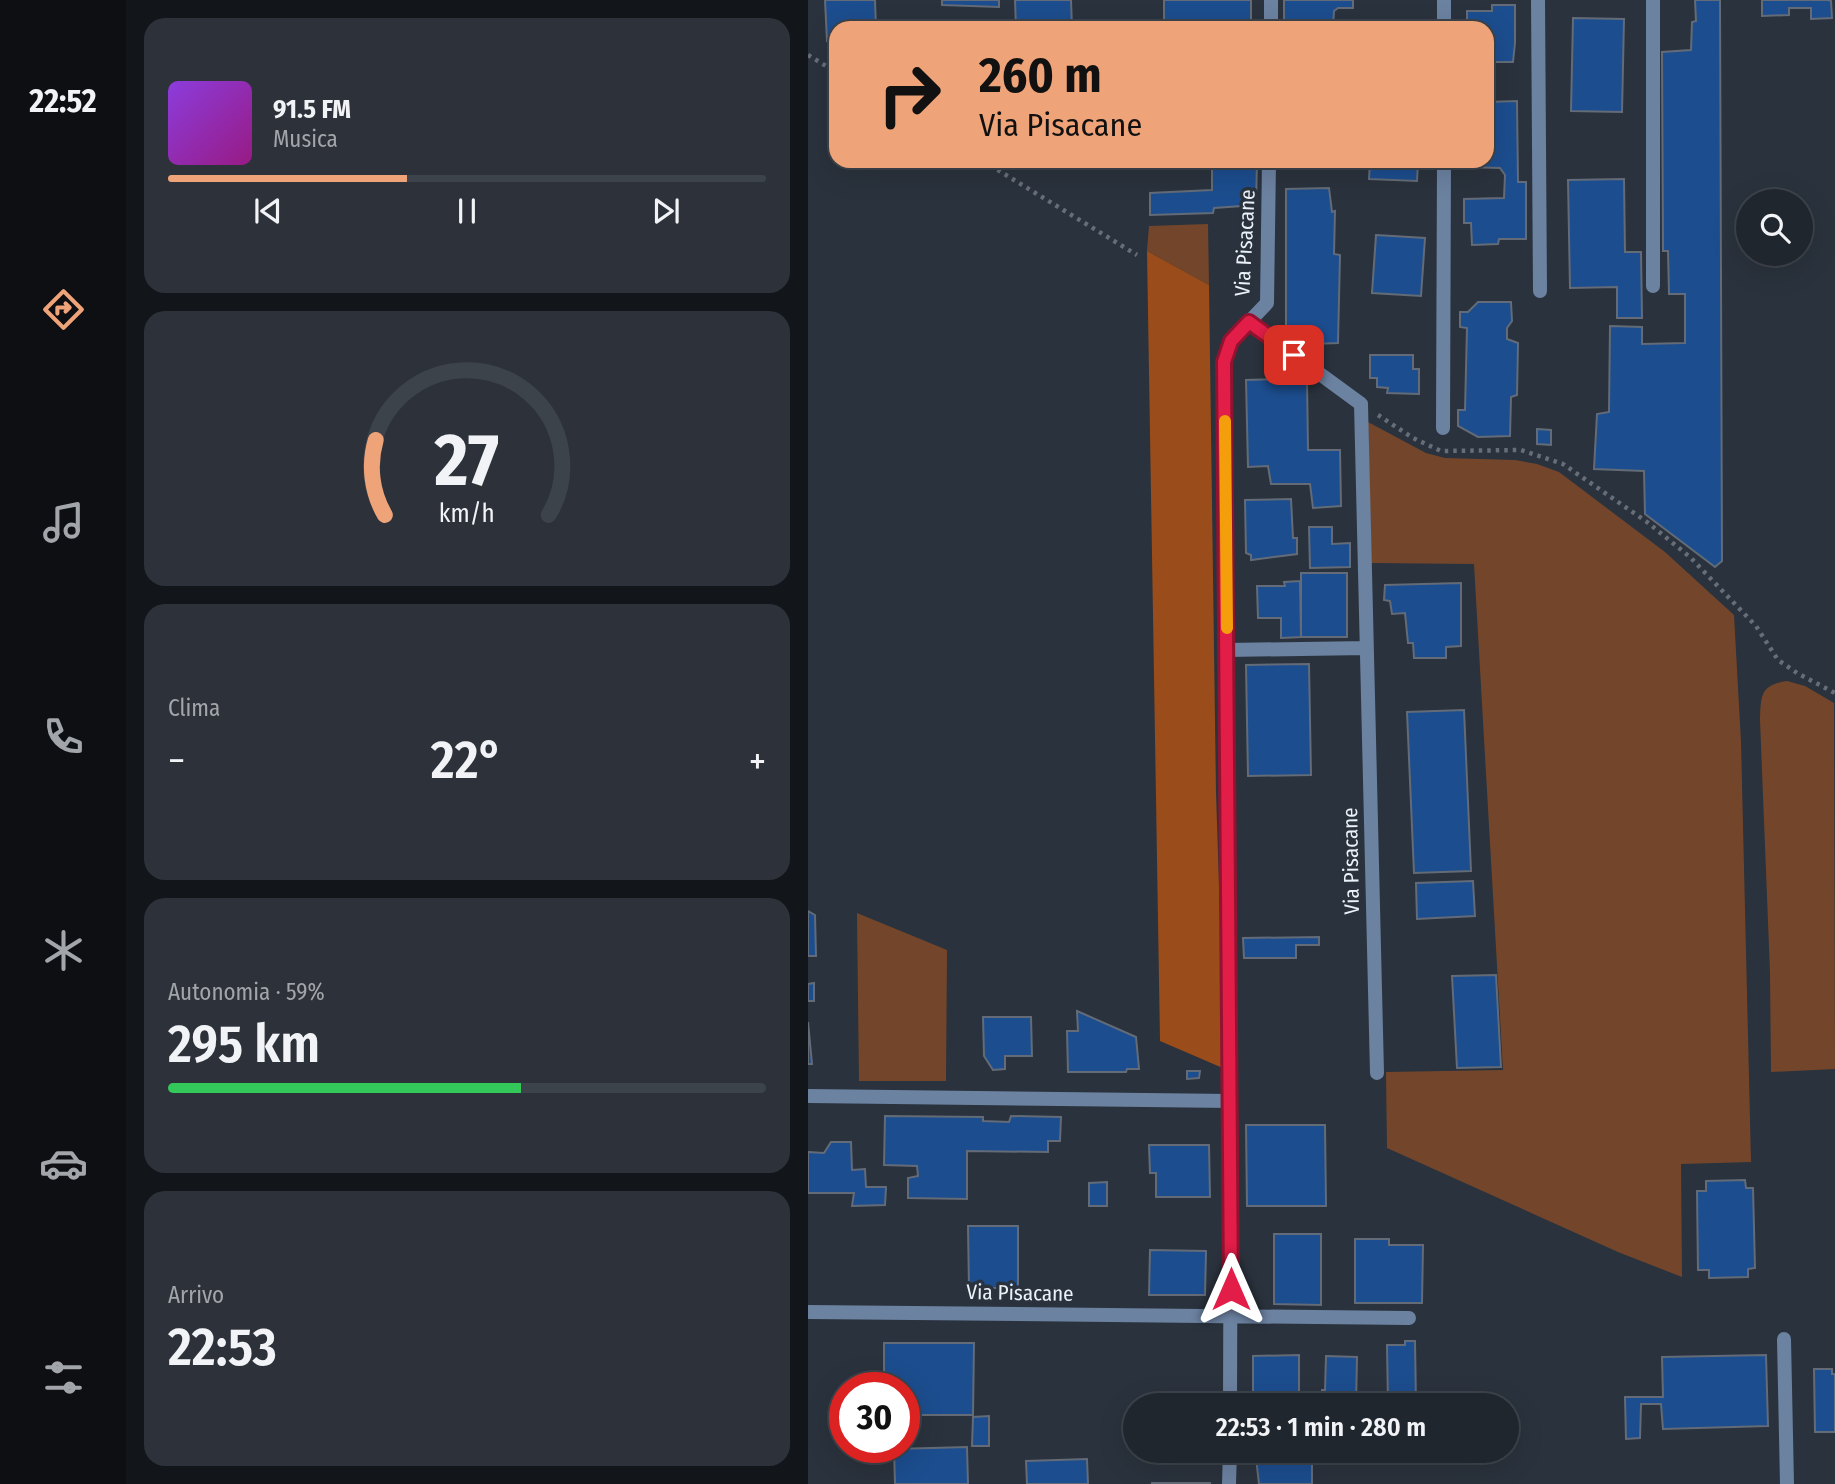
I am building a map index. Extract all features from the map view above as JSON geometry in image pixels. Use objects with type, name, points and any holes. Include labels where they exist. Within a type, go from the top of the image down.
[{"type":"street","points":[[1271,0],[1271,21]]},
{"type":"street","points":[[1444,0],[1444,21]]},
{"type":"street","points":[[1538,0],[1540,291]]},
{"type":"street","points":[[1653,0],[1653,286]]},
{"type":"street","name":"Via Pisacane","points":[[1230,1393],[1231,1101],[1224,362],[1231,341],[1267,303],[1269,168]]},
{"type":"street","points":[[1443,428],[1444,168]]},
{"type":"street","name":"Via Pisacane","points":[[1249,322],[1361,404],[1377,1073]]},
{"type":"street","points":[[1227,650],[1366,648]]},
{"type":"street","points":[[808,1096],[1231,1101]]},
{"type":"street","name":"Via Pisacane","points":[[808,1312],[1409,1318]]},
{"type":"street","points":[[1784,1339],[1787,1484]]},
{"type":"street","points":[[1229,1484],[1230,1463]]},
{"type":"path","points":[[808,55],[829,68]]},
{"type":"path","points":[[994,168],[1138,256]]},
{"type":"path","points":[[1361,404],[1413,438],[1441,451],[1521,450],[1563,464],[1647,522],[1690,558],[1756,626],[1778,660],[1797,674],[1835,693]]},
{"type":"shaded area","points":[[1208,224],[1209,285],[1147,251],[1149,226]]},
{"type":"shaded area","points":[[1147,251],[1209,285],[1216,793],[1225,1069],[1160,1041]]},
{"type":"shaded area","points":[[1368,422],[1426,453],[1445,458],[1515,460],[1559,472],[1665,552],[1734,615],[1741,742],[1751,1162],[1681,1164],[1682,1277],[1618,1252],[1387,1148],[1386,1072],[1503,1070],[1474,564],[1371,563]]},
{"type":"shaded area","points":[[1787,681],[1805,686],[1834,703],[1835,1069],[1771,1072],[1760,712],[1762,698],[1767,689]]},
{"type":"shaded area","points":[[857,913],[947,950],[946,1081],[859,1081]]},
{"type":"building","points":[[825,0],[875,0],[876,21],[829,21],[827,41]]},
{"type":"building","points":[[942,0],[999,0],[999,7],[942,5]]},
{"type":"building","points":[[1015,0],[1071,0],[1072,21],[1016,21]]},
{"type":"building","points":[[1164,0],[1251,0],[1251,21],[1164,21]]},
{"type":"building","points":[[1284,0],[1353,0],[1353,8],[1338,8],[1334,11],[1333,21],[1284,21]]},
{"type":"building","points":[[1695,0],[1720,0],[1722,561],[1715,567],[1645,514],[1644,471],[1594,469],[1597,414],[1609,412],[1610,326],[1642,327],[1642,344],[1685,343],[1685,294],[1669,294],[1668,251],[1663,251],[1662,52],[1691,50],[1692,22],[1696,21]]},
{"type":"building","points":[[1762,0],[1828,0],[1831,1],[1832,18],[1811,19],[1811,8],[1789,8],[1789,15],[1762,16]]},
{"type":"building","points":[[1492,5],[1515,5],[1513,62],[1494,62],[1494,21],[1467,21],[1467,11],[1492,11]]},
{"type":"building","points":[[1573,18],[1624,19],[1622,112],[1571,111]]},
{"type":"building","points":[[1517,101],[1518,182],[1526,182],[1526,239],[1499,239],[1498,244],[1472,245],[1471,223],[1464,223],[1464,199],[1504,198],[1505,175],[1500,168],[1494,168],[1494,102]]},
{"type":"building","points":[[1212,168],[1257,168],[1256,205],[1214,208],[1213,213],[1150,215],[1150,193],[1212,190]]},
{"type":"building","points":[[1370,168],[1418,168],[1417,181],[1369,179]]},
{"type":"building","points":[[1624,179],[1625,252],[1641,252],[1642,318],[1617,318],[1617,287],[1570,288],[1568,180]]},
{"type":"building","points":[[1329,188],[1332,212],[1335,211],[1334,254],[1340,255],[1338,343],[1313,344],[1312,337],[1304,337],[1286,327],[1286,189]]},
{"type":"building","points":[[1376,235],[1425,238],[1421,296],[1372,293]]},
{"type":"building","points":[[1478,302],[1511,302],[1512,321],[1507,328],[1507,339],[1518,343],[1517,395],[1511,397],[1510,436],[1478,437],[1458,426],[1458,410],[1465,410],[1467,328],[1460,327],[1460,312],[1468,312]]},
{"type":"building","points":[[1370,355],[1413,355],[1413,369],[1419,369],[1419,394],[1387,393],[1388,388],[1377,387],[1377,378],[1370,378]]},
{"type":"building","points":[[1307,378],[1308,450],[1340,450],[1341,506],[1313,508],[1310,484],[1271,484],[1268,466],[1248,467],[1246,380]]},
{"type":"building","points":[[1537,429],[1551,430],[1551,445],[1537,444]]},
{"type":"building","points":[[1291,499],[1293,538],[1297,538],[1297,554],[1251,560],[1251,555],[1246,553],[1245,500]]},
{"type":"building","points":[[1309,527],[1332,527],[1332,544],[1350,543],[1350,567],[1310,568]]},
{"type":"building","points":[[1301,573],[1347,573],[1347,637],[1301,637]]},
{"type":"building","points":[[1300,581],[1301,637],[1281,638],[1281,618],[1258,618],[1257,586],[1285,586],[1284,582]]},
{"type":"building","points":[[1461,583],[1461,646],[1446,647],[1446,658],[1414,658],[1413,643],[1408,643],[1405,613],[1392,614],[1390,601],[1384,600],[1385,585]]},
{"type":"building","points":[[1309,664],[1311,775],[1248,776],[1246,665]]},
{"type":"building","points":[[1464,710],[1471,871],[1414,873],[1407,712]]},
{"type":"building","points":[[1473,881],[1475,916],[1417,919],[1416,883]]},
{"type":"building","points":[[808,911],[815,915],[816,956],[808,956]]},
{"type":"building","points":[[1319,937],[1319,945],[1296,945],[1296,958],[1244,958],[1243,938]]},
{"type":"building","points":[[1496,975],[1501,1067],[1457,1068],[1452,976]]},
{"type":"building","points":[[814,983],[814,1001],[808,1001],[808,984]]},
{"type":"building","points":[[1077,1011],[1136,1037],[1139,1069],[1127,1069],[1126,1072],[1068,1072],[1067,1031],[1078,1031]]},
{"type":"building","points":[[983,1017],[1031,1017],[1032,1056],[1005,1056],[1005,1069],[993,1070],[984,1056]]},
{"type":"building","points":[[808,1022],[812,1064],[808,1064]]},
{"type":"building","points":[[1187,1071],[1200,1071],[1199,1078],[1187,1079]]},
{"type":"building","points":[[885,1116],[983,1117],[983,1121],[1009,1122],[1011,1116],[1061,1117],[1060,1141],[1048,1141],[1048,1152],[967,1151],[967,1199],[908,1198],[908,1178],[918,1176],[917,1166],[884,1165]]},
{"type":"building","points":[[1246,1125],[1325,1125],[1326,1206],[1247,1206]]},
{"type":"building","points":[[831,1142],[851,1142],[852,1170],[865,1169],[866,1187],[886,1187],[885,1205],[852,1206],[854,1193],[808,1193],[808,1152],[824,1153]]},
{"type":"building","points":[[1149,1145],[1209,1145],[1210,1197],[1156,1197],[1156,1173],[1150,1173]]},
{"type":"building","points":[[1745,1180],[1746,1188],[1753,1188],[1755,1268],[1748,1269],[1748,1277],[1709,1278],[1709,1270],[1698,1270],[1697,1191],[1706,1191],[1706,1181]]},
{"type":"building","points":[[1107,1182],[1107,1206],[1089,1206],[1089,1183]]},
{"type":"building","points":[[968,1226],[1018,1226],[1018,1288],[969,1288]]},
{"type":"building","points":[[1274,1234],[1321,1234],[1321,1305],[1274,1304]]},
{"type":"building","points":[[1355,1239],[1389,1239],[1389,1245],[1423,1245],[1422,1303],[1355,1303]]},
{"type":"building","points":[[1150,1250],[1206,1251],[1205,1295],[1149,1295]]},
{"type":"building","points":[[1405,1341],[1415,1341],[1416,1393],[1388,1393],[1387,1345],[1405,1345]]},
{"type":"building","points":[[884,1343],[974,1343],[973,1415],[920,1415],[920,1372],[884,1372]]},
{"type":"building","points":[[1299,1355],[1299,1393],[1253,1393],[1253,1356]]},
{"type":"building","points":[[1766,1355],[1768,1426],[1663,1429],[1661,1404],[1641,1404],[1640,1438],[1626,1439],[1625,1397],[1663,1397],[1662,1357]]},
{"type":"building","points":[[1326,1356],[1357,1357],[1356,1393],[1322,1393],[1322,1390],[1325,1390]]},
{"type":"building","points":[[1814,1369],[1832,1369],[1832,1374],[1835,1374],[1835,1432],[1815,1432]]},
{"type":"building","points":[[989,1416],[989,1446],[972,1446],[973,1417]]},
{"type":"building","points":[[967,1447],[968,1484],[895,1484],[894,1463],[920,1463],[920,1448]]},
{"type":"building","points":[[1087,1459],[1088,1484],[1027,1484],[1026,1461]]},
{"type":"building","points":[[1257,1463],[1312,1463],[1312,1484],[1259,1484]]},
{"type":"building","points":[[1210,1483],[1210,1484],[1152,1484]]},
{"type":"slow traffic","points":[[1225,421],[1227,628]]},
{"type":"route","points":[[1231,1289],[1224,362],[1231,341],[1249,322],[1294,355]]}]
